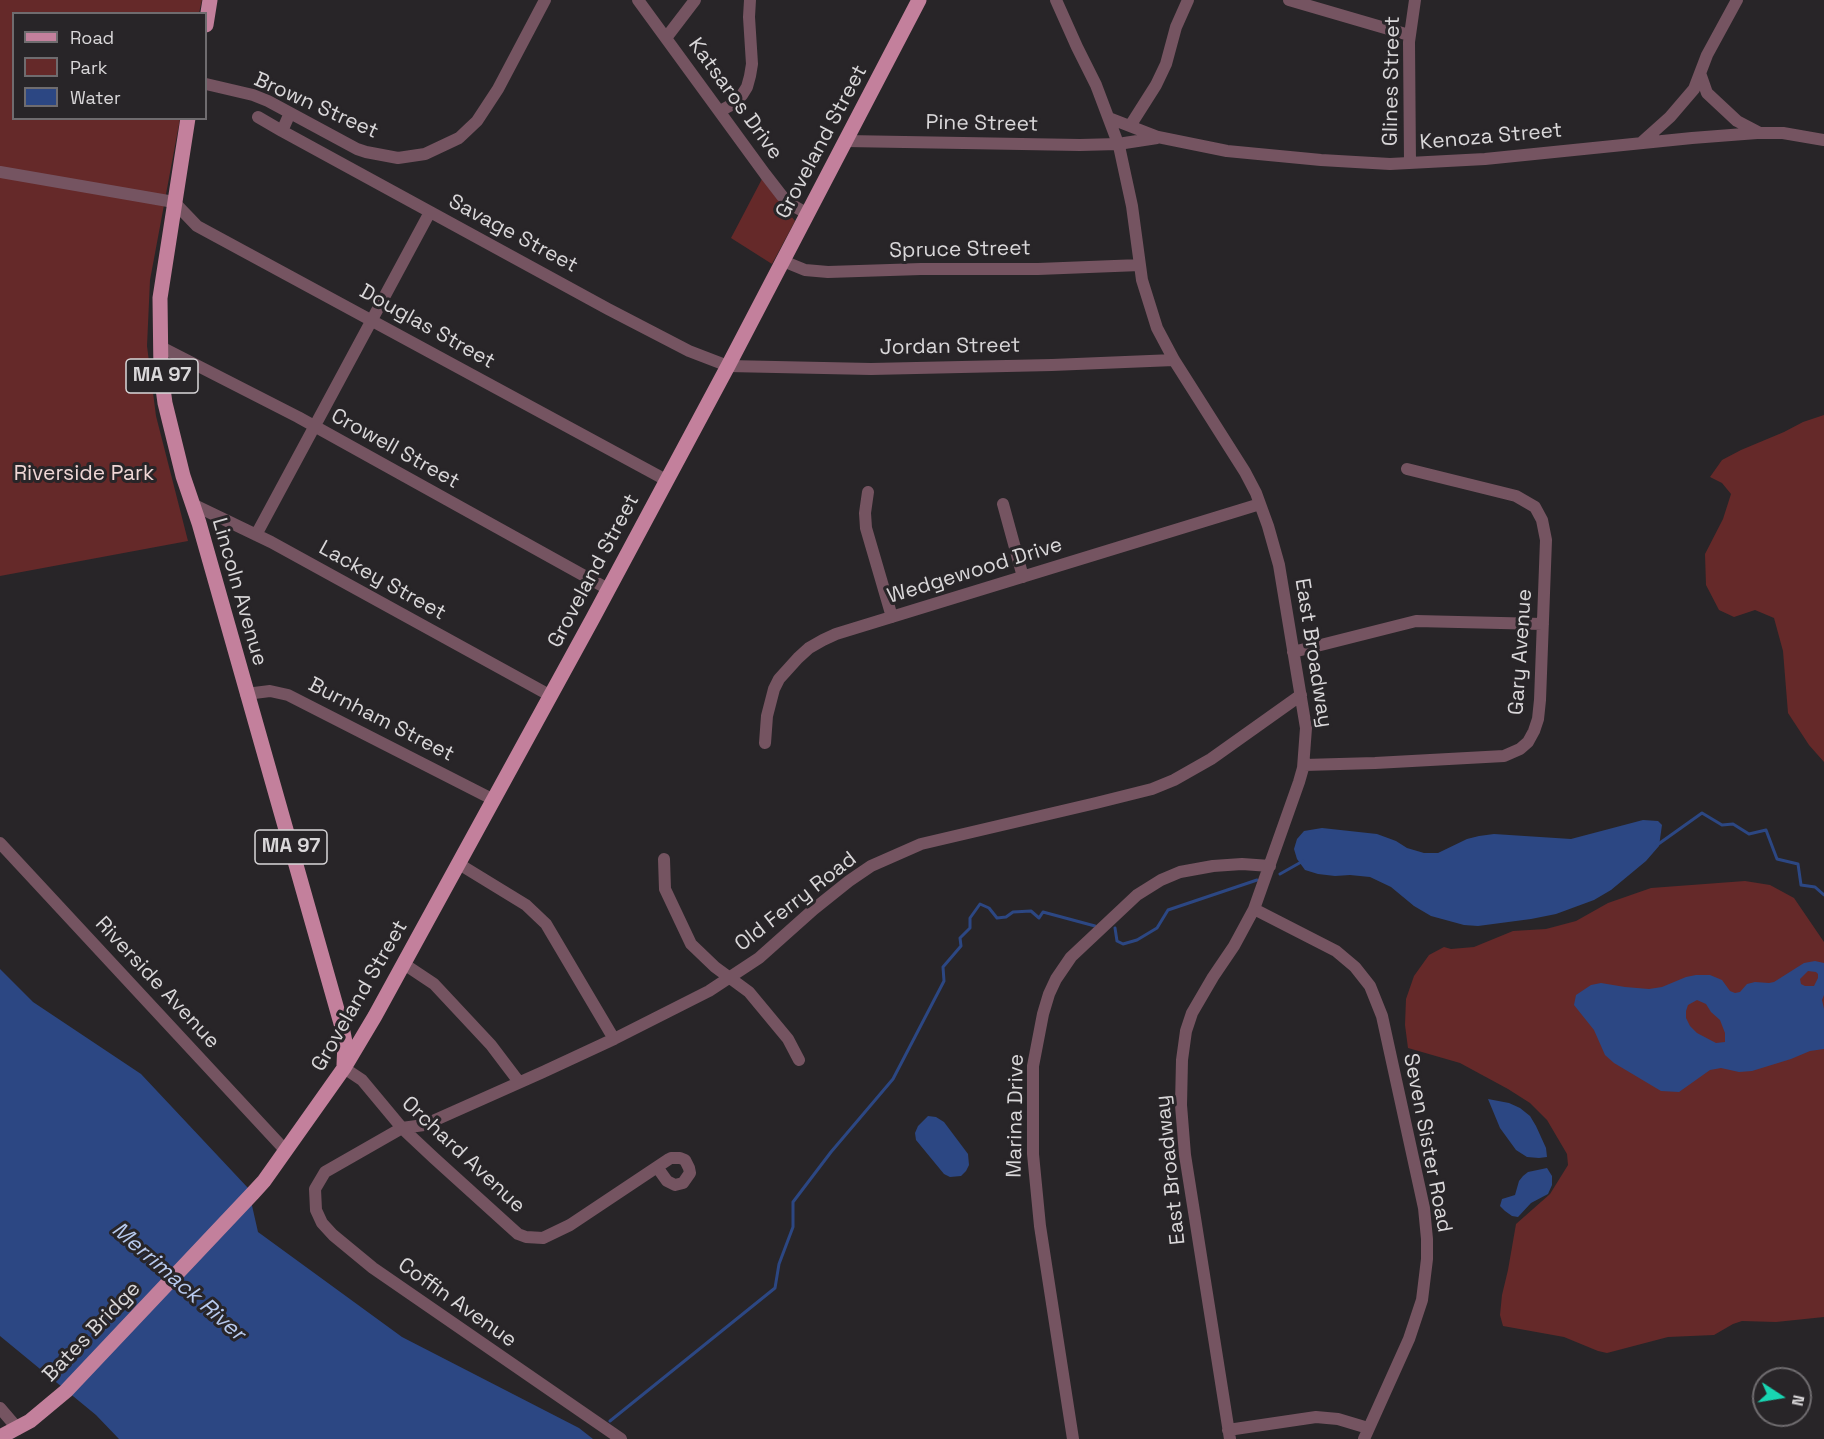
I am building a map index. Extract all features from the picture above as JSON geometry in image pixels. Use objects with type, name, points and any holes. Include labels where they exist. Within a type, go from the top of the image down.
[{"type":"main road","points":[[207,19],[210,0]]},
{"type":"main road","name":"Groveland Street","points":[[286,1151],[344,1068],[404,964],[728,366],[920,0]]},
{"type":"main road","name":"Lincoln Avenue","points":[[188,120],[160,298],[161,374],[165,403],[173,439],[342,1027],[345,1042],[344,1068]]},
{"type":"main road","name":"Bates Bridge","points":[[0,1437],[17,1434],[66,1391],[264,1181],[286,1151]]},
{"type":"street","name":"Brown Street","points":[[207,84],[254,95],[366,152],[398,158],[425,154],[459,138],[477,121],[501,83],[545,0]]},
{"type":"street","name":"Katsaros Drive","points":[[638,0],[782,196],[808,214]]},
{"type":"street","points":[[666,38],[695,0]]},
{"type":"street","points":[[720,111],[733,104],[742,95],[750,76],[752,64],[749,0]]},
{"type":"street","name":"East Broadway","points":[[1056,0],[1096,85],[1118,144],[1132,206],[1142,280],[1156,328],[1173,360],[1245,472],[1260,504],[1279,565],[1307,738],[1304,765],[1299,782],[1254,909],[1192,1013],[1186,1031],[1182,1060],[1181,1105],[1185,1155],[1229,1435]]},
{"type":"street","points":[[1130,126],[1156,85],[1166,64],[1176,27],[1188,0]]},
{"type":"street","points":[[1289,0],[1409,35]]},
{"type":"street","name":"Glines Street","points":[[1410,163],[1409,35],[1415,0]]},
{"type":"street","points":[[1641,143],[1670,117],[1694,89],[1722,26],[1737,0]]},
{"type":"street","points":[[1700,73],[1707,93],[1737,121],[1761,133]]},
{"type":"street","points":[[282,131],[290,112]]},
{"type":"street","name":"Savage Street","points":[[258,117],[689,351],[728,366]]},
{"type":"street","name":"Kenoza Street","points":[[1109,118],[1161,137],[1217,149],[1259,155],[1339,161],[1410,163],[1489,159],[1761,133],[1783,133],[1824,140]]},
{"type":"street","name":"Kenoza Street","points":[[1118,144],[1161,137]]},
{"type":"street","name":"Pine Street","points":[[846,141],[1118,144]]},
{"type":"street","points":[[0,172],[174,202]]},
{"type":"street","name":"Douglas Street","points":[[174,202],[197,226],[666,480]]},
{"type":"street","points":[[256,535],[430,212]]},
{"type":"street","name":"Spruce Street","points":[[783,261],[805,270],[828,272],[1140,265]]},
{"type":"street","name":"Crowell Street","points":[[161,347],[314,426],[608,589]]},
{"type":"street","name":"Jordan Street","points":[[728,366],[882,369],[1173,360]]},
{"type":"street","name":"Gary Avenue","points":[[1304,765],[1504,756],[1520,749],[1528,742],[1534,731],[1538,719],[1543,624],[1546,540],[1542,520],[1535,507],[1524,500],[1502,492],[1407,469]]},
{"type":"street","points":[[868,492],[865,513],[866,528],[892,617]]},
{"type":"street","name":"Lackey Street","points":[[192,504],[256,535],[550,696]]},
{"type":"street","points":[[1003,504],[1023,577]]},
{"type":"street","name":"Wedgewood Drive","points":[[765,743],[767,716],[774,688],[785,671],[809,648],[836,634],[1260,504]]},
{"type":"street","points":[[1293,652],[1416,621],[1543,624]]},
{"type":"street","name":"Burnham Street","points":[[246,694],[270,691],[288,695],[494,800]]},
{"type":"street","name":"Old Ferry Road","points":[[325,1172],[402,1128],[424,1125],[614,1039],[709,991],[759,958],[814,909],[871,866],[921,844],[1152,789],[1174,780],[1211,759],[1301,695]]},
{"type":"street","name":"Riverside Avenue","points":[[0,843],[286,1151]]},
{"type":"street","points":[[664,859],[665,889],[692,944],[715,967],[749,992],[788,1039],[800,1060]]},
{"type":"street","points":[[459,864],[526,905],[546,924],[614,1039]]},
{"type":"street","name":"Marina Drive","points":[[1073,1439],[1040,1226],[1033,1154],[1033,1066],[1049,994],[1071,957],[1137,895],[1161,880],[1180,872],[1213,866],[1242,864],[1270,866]]},
{"type":"street","name":"Seven Sister Road","points":[[1254,909],[1336,951],[1361,973],[1370,986],[1382,1016],[1426,1218],[1427,1259],[1422,1300],[1409,1339],[1366,1434]]},
{"type":"street","points":[[404,964],[435,984],[491,1045],[519,1082]]},
{"type":"street","name":"Orchard Avenue","points":[[344,1068],[362,1080],[402,1128],[490,1210],[518,1234],[526,1237],[543,1238],[570,1225],[657,1167]]},
{"type":"street","name":"Coffin Avenue","points":[[325,1172],[315,1189],[316,1210],[322,1223],[333,1235],[373,1268],[621,1439]]},
{"type":"street","points":[[0,1408],[17,1434]]},
{"type":"street","points":[[1229,1435],[1317,1417],[1338,1419],[1366,1434]]},
{"type":"green space","name":"Riverside Park","points":[[0,0],[202,0],[199,12],[12,12],[12,120],[180,120],[150,280],[147,346],[156,416],[188,541],[0,576]]},
{"type":"green space","points":[[762,179],[795,221],[772,264],[731,238]]},
{"type":"green space","points":[[1824,415],[1824,762],[1809,745],[1788,713],[1783,651],[1774,618],[1755,610],[1734,617],[1719,610],[1706,585],[1705,554],[1723,519],[1731,494],[1722,483],[1710,477],[1722,460],[1803,422]]},
{"type":"green space","points":[[1745,881],[1770,885],[1794,898],[1824,942],[1824,1317],[1776,1322],[1742,1321],[1714,1335],[1668,1337],[1607,1353],[1564,1337],[1503,1326],[1500,1315],[1502,1295],[1516,1224],[1550,1194],[1568,1165],[1567,1154],[1547,1120],[1530,1103],[1460,1063],[1408,1048],[1405,1025],[1406,999],[1414,976],[1429,955],[1444,947],[1451,949],[1474,947],[1513,931],[1546,929],[1576,921],[1608,903],[1651,888]]},
{"type":"water","points":[[1643,820],[1658,821],[1662,825],[1659,846],[1646,861],[1611,890],[1594,900],[1556,914],[1478,926],[1464,925],[1431,916],[1414,906],[1391,887],[1370,877],[1335,876],[1305,870],[1297,859],[1294,849],[1297,839],[1304,831],[1322,828],[1377,834],[1407,848],[1424,853],[1438,853],[1467,839],[1479,836],[1494,834],[1571,839]]},
{"type":"water","points":[[1815,961],[1824,963],[1822,1000],[1824,1049],[1810,1051],[1752,1071],[1739,1072],[1721,1068],[1710,1070],[1679,1092],[1661,1091],[1614,1063],[1605,1055],[1594,1030],[1574,1005],[1576,995],[1591,985],[1601,983],[1649,989],[1696,975],[1710,975],[1722,980],[1730,991],[1735,993],[1740,992],[1747,984],[1774,982],[1804,963]],"holes":[[[1808,971],[1818,974],[1814,986],[1801,984],[1800,979]],[[1697,1000],[1706,1004],[1720,1020],[1725,1033],[1725,1042],[1716,1043],[1697,1033],[1690,1026],[1686,1018],[1686,1011],[1688,1005]]]},
{"type":"water","name":"Merrimack River","points":[[0,969],[33,1002],[141,1074],[248,1188],[258,1232],[402,1337],[579,1428],[593,1439],[119,1439],[96,1415],[0,1336]]},
{"type":"water","points":[[1488,1099],[1509,1103],[1530,1116],[1546,1148],[1547,1157],[1527,1157],[1516,1150],[1500,1128]]},
{"type":"water","points":[[928,1116],[936,1117],[944,1122],[968,1154],[969,1165],[961,1176],[950,1177],[944,1174],[916,1140],[915,1133],[918,1126]]},
{"type":"water","points":[[1547,1168],[1552,1176],[1552,1185],[1548,1194],[1531,1203],[1518,1217],[1512,1216],[1500,1206],[1502,1199],[1515,1195],[1523,1176],[1528,1172]]},
{"type":"waterway","points":[[1657,845],[1702,813],[1722,825],[1733,824],[1749,834],[1766,830],[1777,859],[1798,864],[1801,885],[1815,887],[1824,895]]},
{"type":"waterway","points":[[1280,874],[1303,861]]},
{"type":"waterway","points":[[1115,928],[1117,941],[1123,944],[1137,940],[1157,928],[1168,910],[1257,880]]},
{"type":"waterway","points":[[610,1421],[775,1288],[779,1264],[793,1227],[793,1202],[831,1152],[893,1079],[944,981],[943,967],[961,946],[960,938],[970,928],[970,918],[980,904],[989,908],[997,918],[1006,917],[1013,912],[1031,911],[1039,918],[1043,912],[1095,926]]}]
